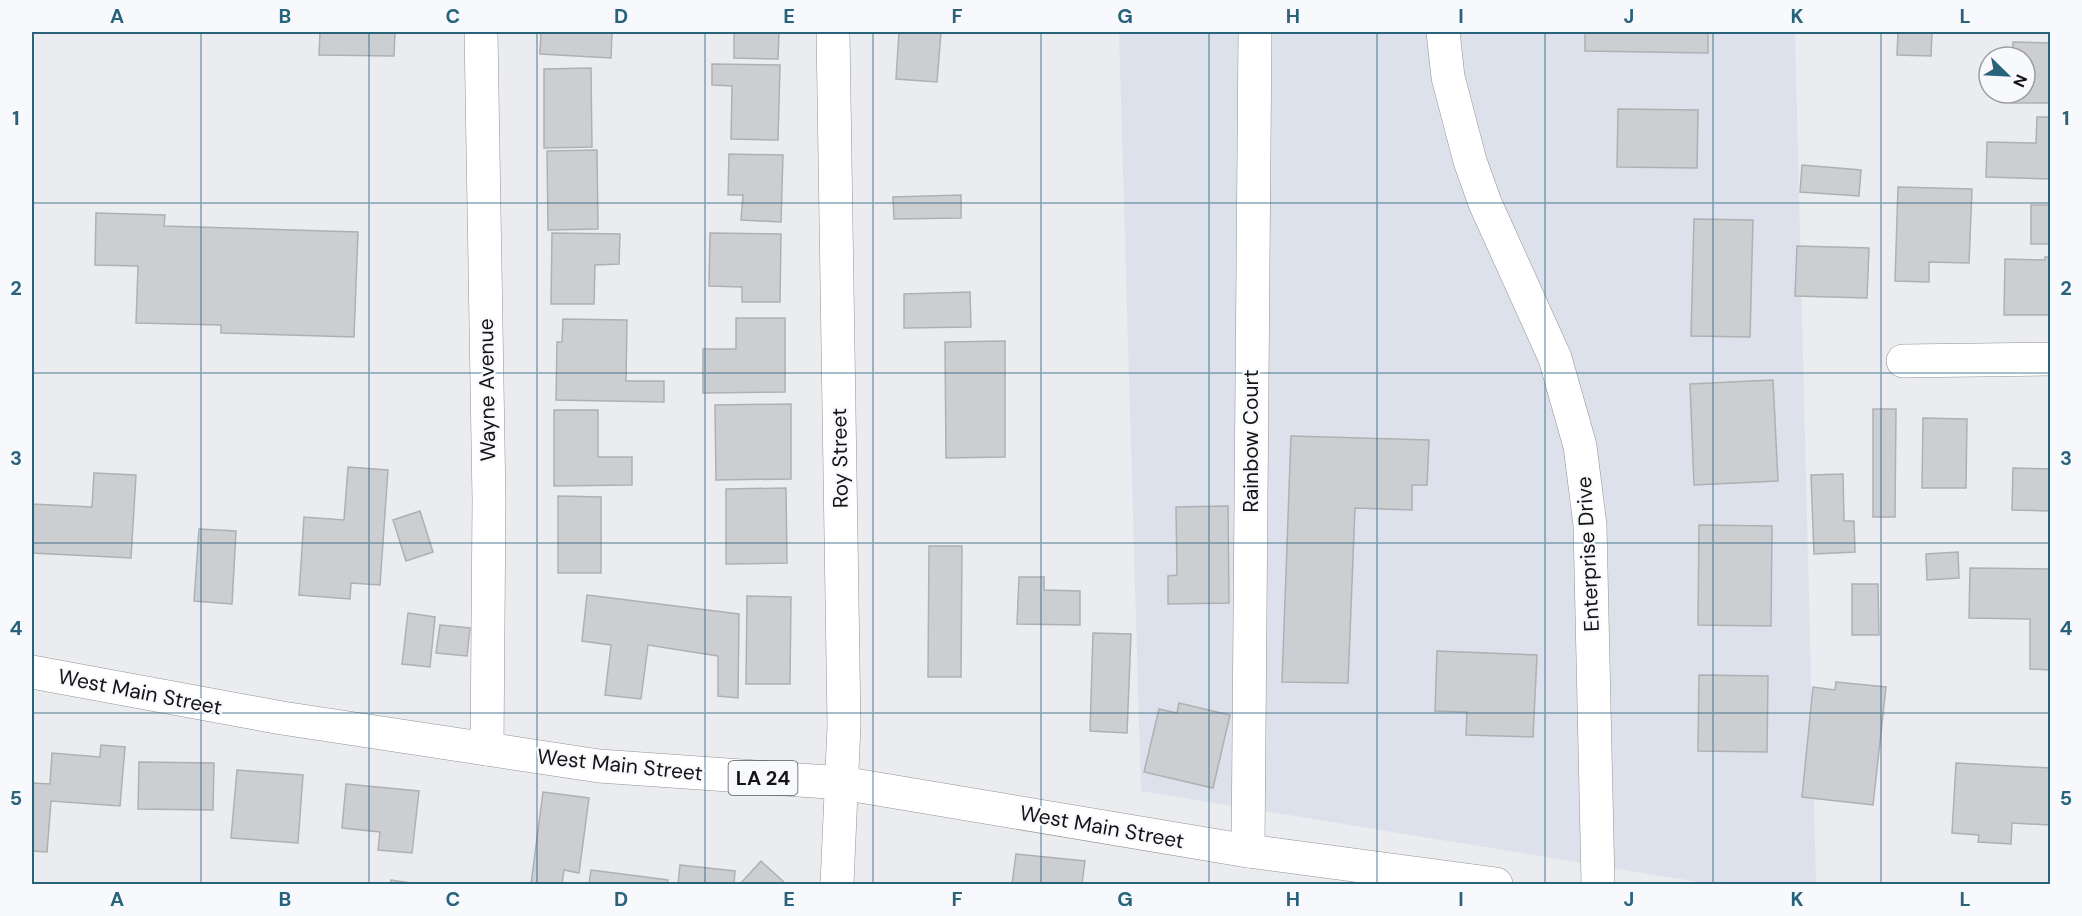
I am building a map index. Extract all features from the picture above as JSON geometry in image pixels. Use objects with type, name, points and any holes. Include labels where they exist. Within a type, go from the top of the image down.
[{"type":"street","name":"Wayne Avenue","points":[[482,32],[489,501],[488,749]]},
{"type":"street","name":"Roy Street","points":[[833,32],[844,725],[837,885]]},
{"type":"street","name":"Rainbow Court","points":[[1248,851],[1255,32]]},
{"type":"street","name":"Enterprise Drive","points":[[1443,32],[1448,77],[1470,161],[1485,202],[1555,358],[1580,447],[1590,525],[1598,885]]},
{"type":"street","points":[[1903,361],[2050,359]]},
{"type":"street","name":"West Main Street","points":[[32,672],[282,718],[599,766],[842,783],[1248,851],[1496,885]]},
{"type":"shaded area","points":[[1119,32],[1795,32],[1816,884],[1711,884],[1141,791]]},
{"type":"building","points":[[320,32],[395,32],[394,56],[319,55]]},
{"type":"building","points":[[541,32],[612,32],[611,58],[540,54]]},
{"type":"building","points":[[734,32],[779,32],[778,59],[734,58]]},
{"type":"building","points":[[899,32],[941,32],[937,82],[896,79]]},
{"type":"building","points":[[1585,32],[1708,32],[1708,53],[1585,51]]},
{"type":"building","points":[[1898,32],[1932,32],[1931,56],[1897,55]]},
{"type":"building","points":[[2013,42],[2050,43],[2050,103],[2037,103],[2037,45],[2013,45]]},
{"type":"building","points":[[712,64],[780,65],[778,140],[731,139],[732,86],[712,85]]},
{"type":"building","points":[[591,68],[592,147],[544,148],[544,69]]},
{"type":"building","points":[[1618,109],[1698,110],[1697,168],[1617,167]]},
{"type":"building","points":[[2037,117],[2050,117],[2050,179],[1986,177],[1987,142],[2036,143]]},
{"type":"building","points":[[597,150],[598,229],[548,230],[547,151]]},
{"type":"building","points":[[729,154],[783,155],[781,222],[741,220],[743,195],[728,195]]},
{"type":"building","points":[[1802,165],[1861,170],[1859,196],[1800,192]]},
{"type":"building","points":[[1898,187],[1972,189],[1969,263],[1929,262],[1929,282],[1895,281]]},
{"type":"building","points":[[961,195],[961,218],[894,219],[893,197]]},
{"type":"building","points":[[2031,205],[2050,205],[2050,244],[2031,244]]},
{"type":"building","points":[[96,213],[165,215],[164,226],[358,232],[354,337],[221,333],[221,325],[136,323],[138,266],[95,265]]},
{"type":"building","points":[[1694,219],[1753,220],[1750,337],[1691,336]]},
{"type":"building","points":[[552,233],[620,234],[619,264],[595,265],[594,304],[551,304]]},
{"type":"building","points":[[710,233],[781,234],[780,302],[742,302],[742,287],[709,286]]},
{"type":"building","points":[[1797,246],[1869,248],[1867,298],[1795,296]]},
{"type":"building","points":[[2045,257],[2050,257],[2050,315],[2004,315],[2005,259],[2045,260]]},
{"type":"building","points":[[970,292],[971,327],[904,328],[904,294]]},
{"type":"building","points":[[736,318],[785,318],[785,392],[703,393],[703,349],[736,349]]},
{"type":"building","points":[[563,319],[627,320],[626,381],[664,381],[664,402],[556,400],[557,342],[562,342]]},
{"type":"building","points":[[1005,341],[1005,457],[946,458],[945,342]]},
{"type":"building","points":[[1773,380],[1778,481],[1694,485],[1690,384]]},
{"type":"building","points":[[791,404],[791,479],[716,480],[715,405]]},
{"type":"building","points":[[1873,409],[1896,409],[1895,517],[1873,517]]},
{"type":"building","points":[[554,410],[598,410],[598,457],[632,457],[632,485],[554,486]]},
{"type":"building","points":[[1923,418],[1967,419],[1966,488],[1922,488]]},
{"type":"building","points":[[1291,436],[1429,440],[1427,485],[1412,485],[1412,510],[1355,508],[1348,683],[1282,682]]},
{"type":"building","points":[[348,467],[388,470],[380,585],[351,583],[350,599],[299,595],[304,517],[344,520]]},
{"type":"building","points":[[2013,468],[2050,469],[2050,511],[2012,510]]},
{"type":"building","points":[[94,473],[136,475],[131,558],[32,553],[32,504],[92,507]]},
{"type":"building","points":[[1843,474],[1844,521],[1854,521],[1855,552],[1814,554],[1811,475]]},
{"type":"building","points":[[786,488],[787,563],[726,564],[726,489]]},
{"type":"building","points":[[558,496],[601,497],[601,573],[558,573]]},
{"type":"building","points":[[1228,506],[1229,603],[1168,604],[1168,576],[1177,575],[1176,507]]},
{"type":"building","points":[[420,511],[433,552],[406,561],[393,520]]},
{"type":"building","points":[[1699,525],[1772,526],[1771,626],[1698,625]]},
{"type":"building","points":[[199,529],[236,531],[232,604],[194,601]]},
{"type":"building","points":[[929,546],[962,546],[961,677],[928,677]]},
{"type":"building","points":[[1958,552],[1959,578],[1927,580],[1926,554]]},
{"type":"building","points":[[1970,568],[2050,569],[2050,670],[2030,669],[2030,619],[1969,618]]},
{"type":"building","points":[[1019,577],[1044,577],[1044,590],[1080,591],[1080,625],[1017,624]]},
{"type":"building","points":[[1852,584],[1878,584],[1879,635],[1852,635]]},
{"type":"building","points":[[587,595],[739,614],[738,698],[718,696],[718,656],[648,645],[641,699],[605,695],[611,645],[582,641]]},
{"type":"building","points":[[747,596],[791,597],[790,684],[746,684]]},
{"type":"building","points":[[408,613],[435,617],[430,667],[402,664]]},
{"type":"building","points":[[440,625],[470,628],[467,656],[436,653]]},
{"type":"building","points":[[1093,633],[1131,634],[1127,733],[1090,731]]},
{"type":"building","points":[[1437,651],[1537,655],[1533,737],[1466,735],[1467,712],[1435,711]]},
{"type":"building","points":[[1699,675],[1768,676],[1767,752],[1698,751]]},
{"type":"building","points":[[1836,682],[1886,687],[1873,805],[1802,797],[1813,687],[1835,690]]},
{"type":"building","points":[[1179,703],[1230,715],[1213,788],[1144,772],[1159,709],[1177,713]]},
{"type":"building","points":[[101,745],[125,747],[120,806],[51,801],[47,852],[32,851],[32,783],[50,784],[52,753],[100,757]]},
{"type":"building","points":[[139,762],[214,763],[213,810],[138,809]]},
{"type":"building","points":[[1956,763],[2050,768],[2050,825],[2012,823],[2011,844],[1978,842],[1979,835],[1952,833]]},
{"type":"building","points":[[237,770],[303,775],[298,843],[231,838]]},
{"type":"building","points":[[346,784],[419,791],[412,853],[378,850],[380,832],[342,828]]},
{"type":"building","points":[[543,792],[589,798],[579,873],[564,870],[562,884],[531,884]]},
{"type":"building","points":[[1016,854],[1085,861],[1082,884],[1012,884]]},
{"type":"building","points":[[761,861],[786,884],[740,884]]},
{"type":"building","points":[[680,865],[735,871],[734,884],[678,884]]},
{"type":"building","points":[[591,870],[668,880],[667,884],[589,884]]},
{"type":"building","points":[[391,880],[418,884],[390,884]]}]
